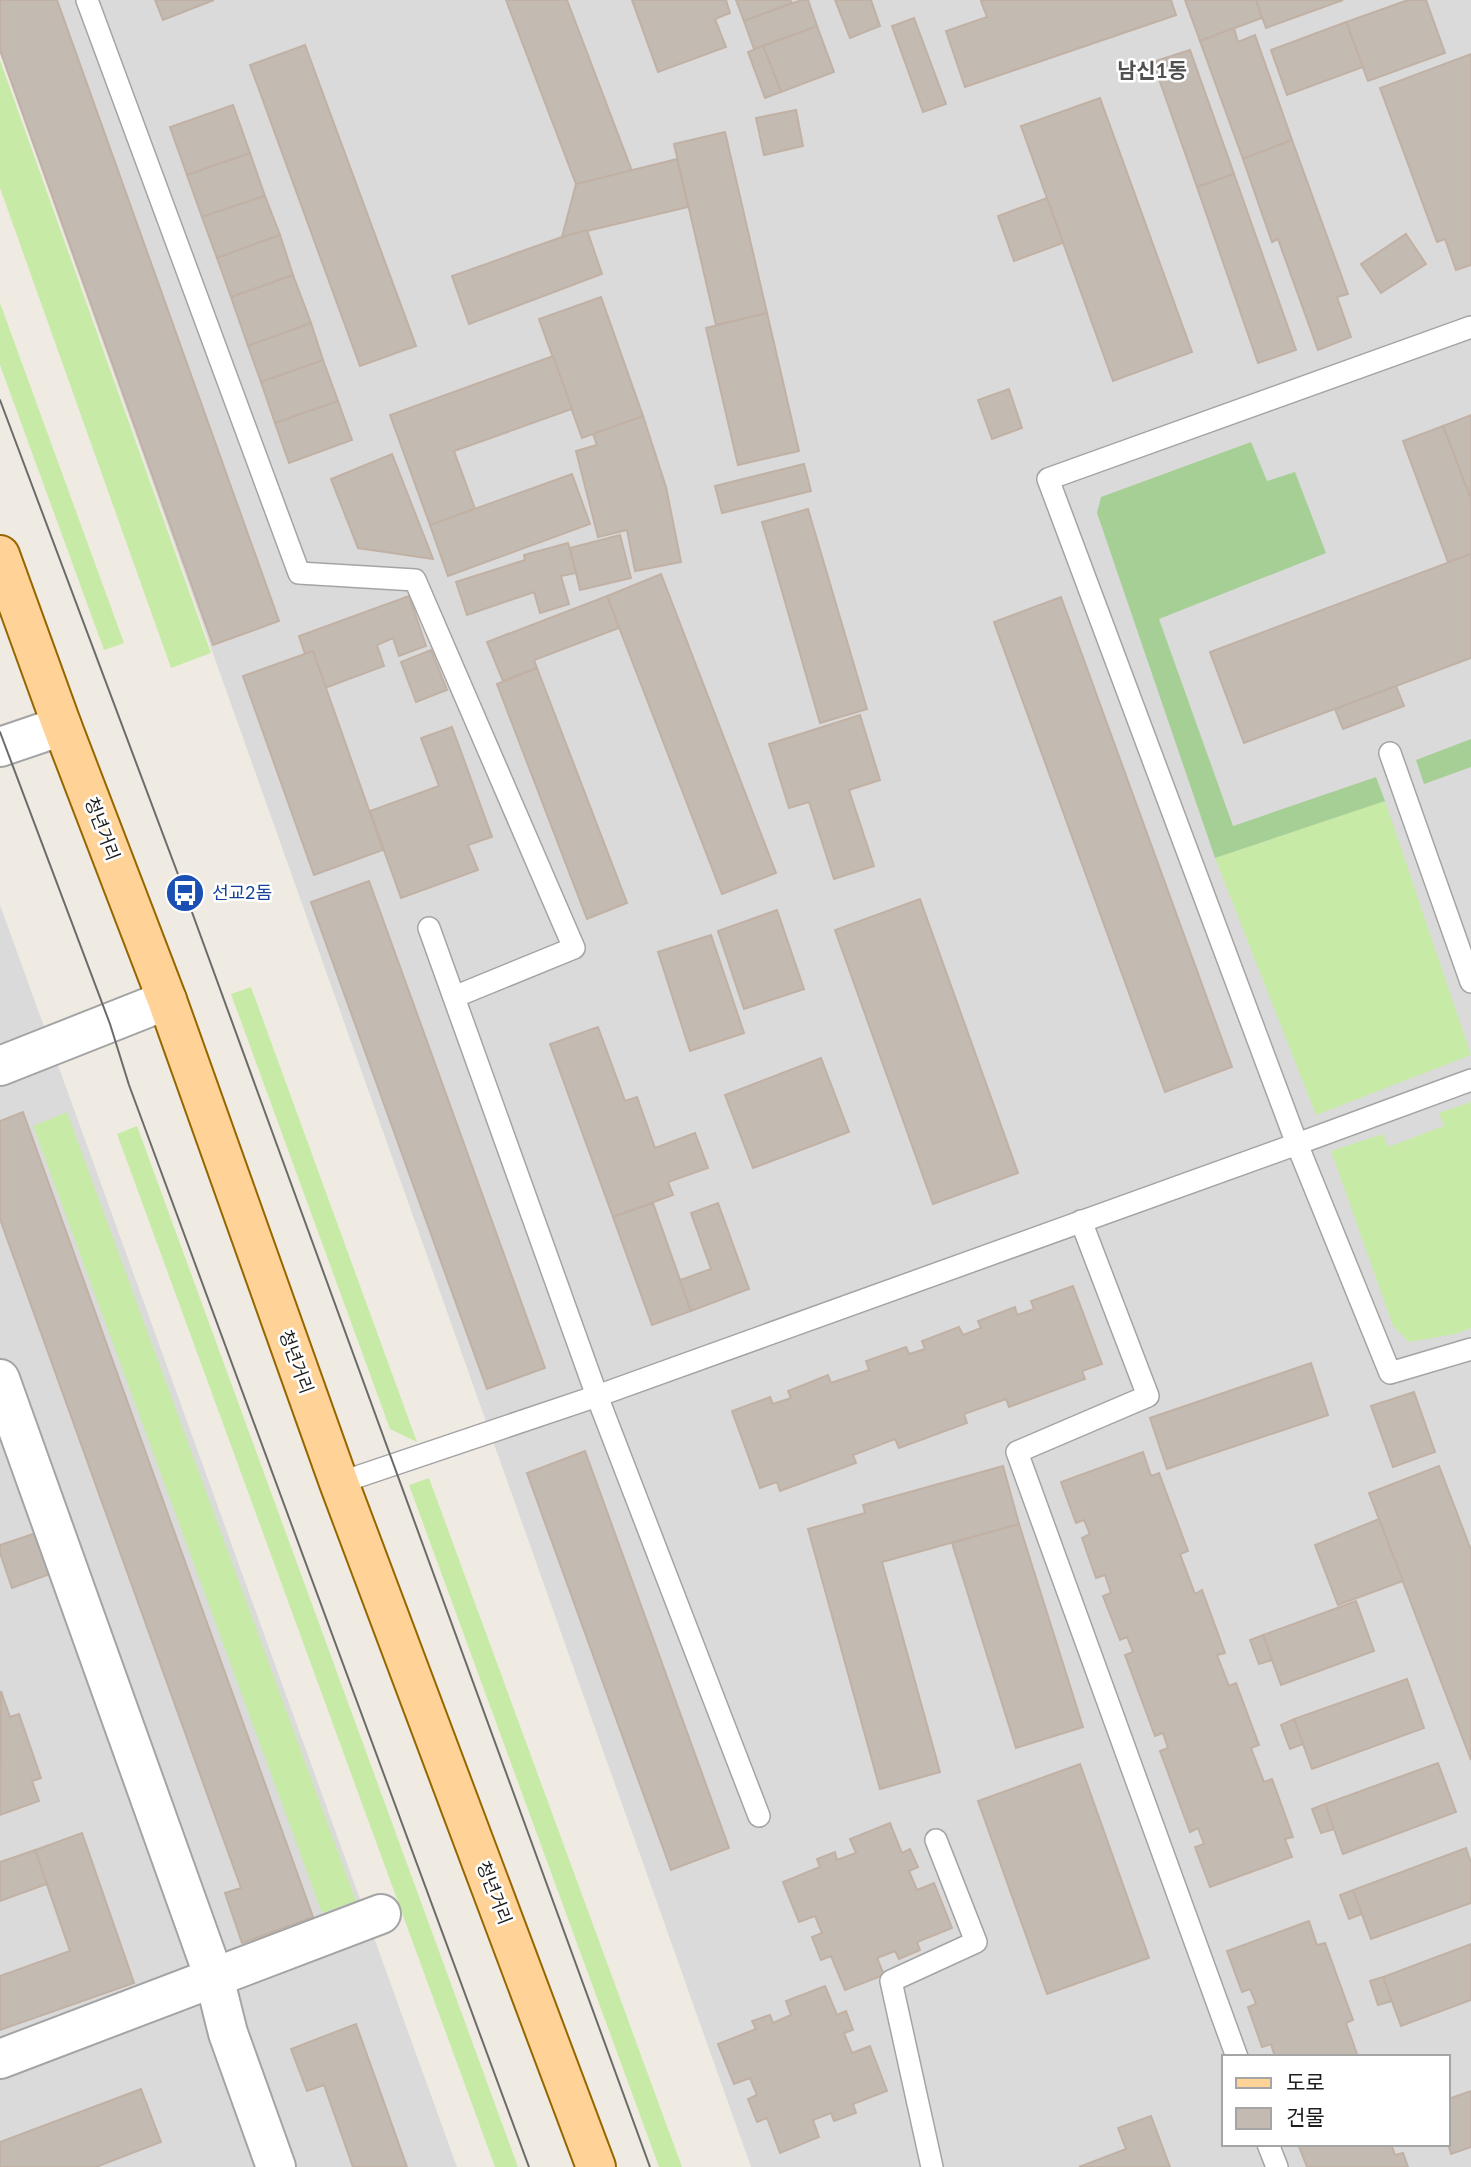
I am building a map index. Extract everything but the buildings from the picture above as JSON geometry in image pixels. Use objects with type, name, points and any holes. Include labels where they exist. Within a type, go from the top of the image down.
[{"type":"main road","name":"청년거리","points":[[0,555],[167,1000],[340,1483],[597,2167]]},
{"type":"street","points":[[0,747],[62,726]]},
{"type":"street","points":[[0,1066],[167,1000]]},
{"type":"street","points":[[0,1379],[214,1977],[228,2033],[276,2167]]},
{"type":"street","points":[[0,2059],[381,1914]]},
{"type":"lane","points":[[86,0],[299,573],[415,580],[574,948],[454,997]]},
{"type":"lane","points":[[1471,327],[1048,479],[1297,1144],[1390,1374],[1471,1349]]},
{"type":"lane","points":[[1390,753],[1471,982]]},
{"type":"lane","points":[[429,928],[597,1396],[759,1816]]},
{"type":"lane","points":[[340,1483],[597,1396],[1471,1080]]},
{"type":"lane","points":[[1082,1221],[1148,1395],[1017,1452],[1236,2055]]},
{"type":"lane","points":[[932,2167],[891,1981],[976,1942],[936,1840]]},
{"type":"lane","points":[[1269,2146],[1276,2167]]},
{"type":"shaded area","points":[[0,0],[1471,0],[1471,2167],[751,2167],[0,54]]},
{"type":"shaded area","points":[[0,905],[457,2167],[0,2167]]},
{"type":"green space","points":[[0,60],[211,653],[171,668],[0,188]]},
{"type":"green space","points":[[0,303],[124,643],[104,650],[0,365]]},
{"type":"green space","points":[[1251,442],[1267,481],[1295,472],[1326,553],[1159,619],[1233,826],[1376,777],[1385,801],[1215,858],[1097,513],[1101,497]]},
{"type":"green space","points":[[1471,739],[1471,767],[1424,784],[1416,760]]},
{"type":"green space","points":[[1385,801],[1471,1055],[1316,1115],[1215,858]]},
{"type":"green space","points":[[251,987],[417,1442],[390,1429],[231,994]]},
{"type":"green space","points":[[1471,1102],[1471,1328],[1455,1334],[1409,1342],[1393,1326],[1331,1151],[1383,1134],[1388,1147],[1444,1126],[1439,1113]]},
{"type":"green space","points":[[67,1112],[356,1901],[322,1913],[33,1126]]},
{"type":"green space","points":[[137,1126],[518,2167],[495,2167],[117,1134]]},
{"type":"green space","points":[[429,1478],[682,2167],[659,2167],[409,1485]]},
{"type":"tram line","points":[[0,400],[185,893],[650,2167]]},
{"type":"tram line","points":[[0,732],[110,1024],[129,1085],[529,2167]]},
{"type":"place","name":"선교2돔","points":[[185,893]]},
{"type":"district","name":"남신1동","points":[[1152,71]]}]
